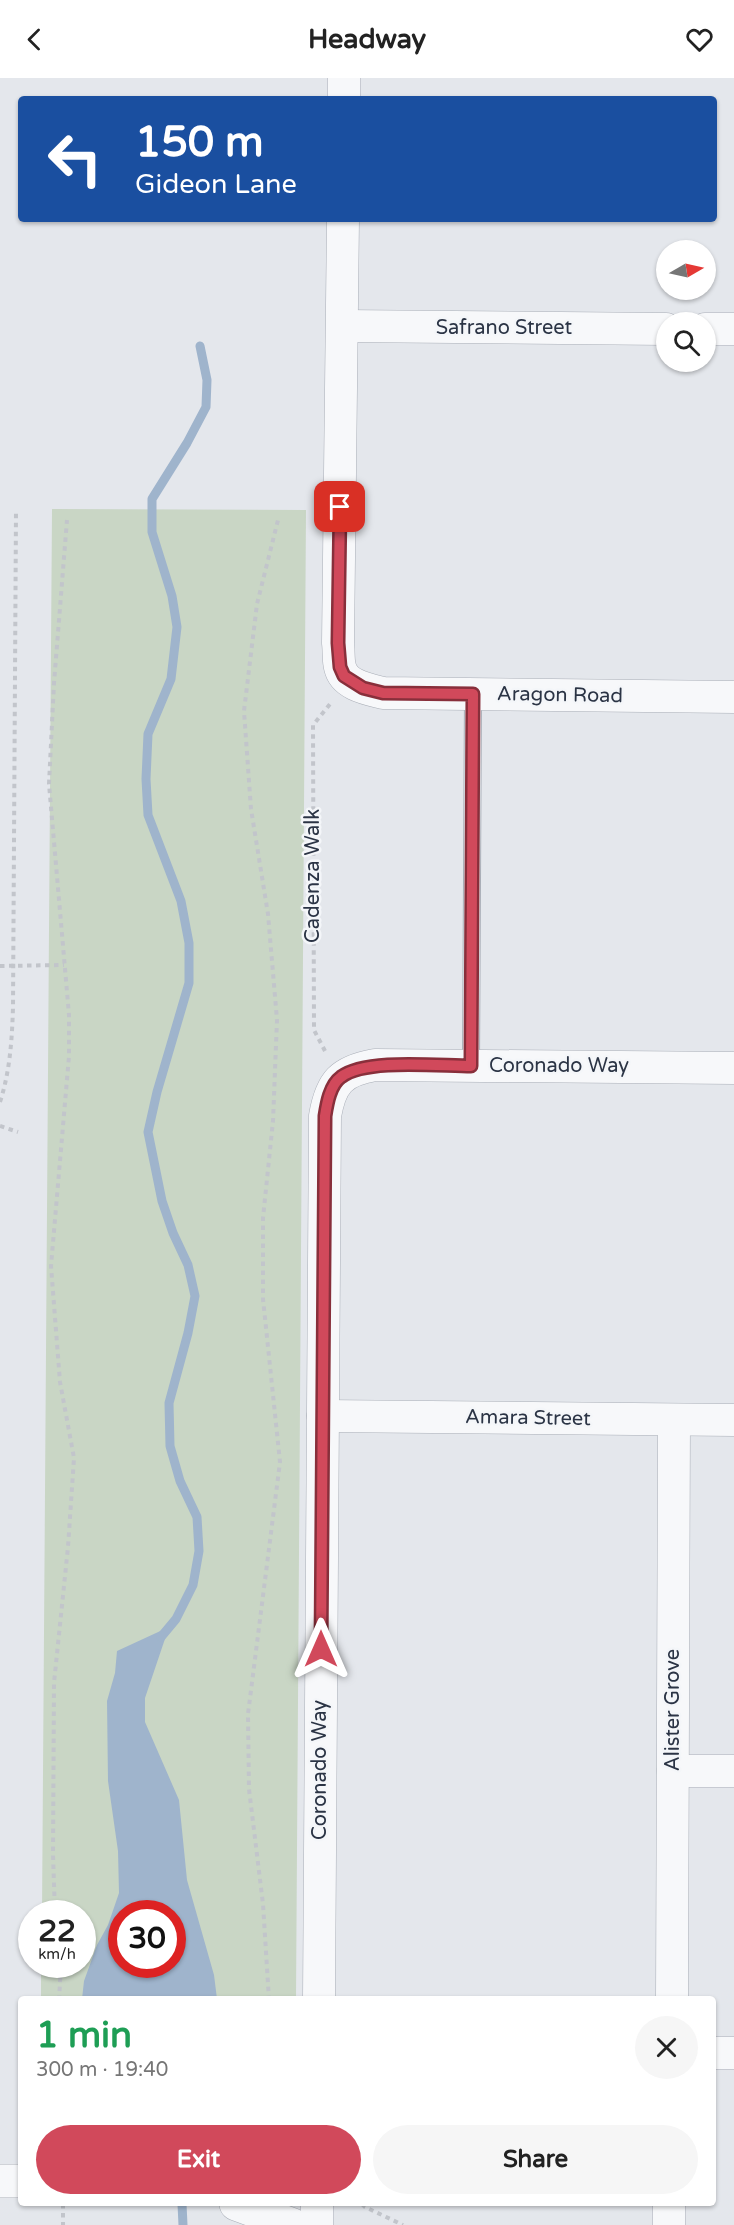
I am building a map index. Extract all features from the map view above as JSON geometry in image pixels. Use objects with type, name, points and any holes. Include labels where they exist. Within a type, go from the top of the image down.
[{"type":"street","points":[[344,78],[344,96]]},
{"type":"street","points":[[343,222],[338,643],[340,667],[350,681]]},
{"type":"street","name":"Safrano Street","points":[[343,326],[656,329]]},
{"type":"street","points":[[716,329],[734,329]]},
{"type":"street","name":"Aragon Road","points":[[350,681],[363,688],[383,693],[734,697]]},
{"type":"street","name":"Coronado Way","points":[[319,1996],[325,1116],[328,1097],[339,1078],[357,1068],[375,1065],[734,1068]]},
{"type":"street","name":"Amara Street","points":[[323,1416],[734,1420]]},
{"type":"street","name":"Alister Grove","points":[[672,1996],[674,1420]]},
{"type":"street","points":[[672,1771],[734,1771]]},
{"type":"street","points":[[716,2053],[734,2053]]},
{"type":"street","points":[[0,2181],[18,2181]]},
{"type":"street","points":[[241,2206],[293,2225]]},
{"type":"street","points":[[317,2206],[317,2225]]},
{"type":"street","points":[[669,2206],[669,2225]]},
{"type":"lane","points":[[471,1066],[473,694]]},
{"type":"path","points":[[0,1102],[12,1045],[16,510]]},
{"type":"path","points":[[269,1996],[263,1904],[249,1789],[248,1714],[280,1462],[263,1299],[263,1218],[273,1121],[277,1020],[268,914],[251,809],[244,711],[257,604],[279,516]]},
{"type":"path","points":[[55,1900],[54,1683],[68,1547],[74,1458],[60,1382],[51,1266],[69,1056],[69,1015],[63,965],[50,784],[54,683],[67,520]]},
{"type":"path","name":"Cadenza Walk","points":[[339,1078],[314,1030],[313,725],[350,681]]},
{"type":"path","points":[[0,966],[63,965]]},
{"type":"path","points":[[0,1126],[18,1132]]},
{"type":"path","points":[[59,1996],[60,1978]]},
{"type":"path","points":[[63,2206],[63,2225]]},
{"type":"path","points":[[364,2206],[403,2225]]},
{"type":"green space","points":[[52,509],[306,510],[296,1996],[41,1996],[41,1978],[96,1978],[96,1900],[42,1900]]},
{"type":"water","points":[[169,1627],[145,1698],[145,1722],[179,1800],[187,1880],[214,1975],[217,1996],[82,1996],[85,1978],[96,1978],[96,1948],[108,1925],[108,1978],[186,1978],[186,1900],[117,1900],[119,1893],[118,1851],[108,1781],[107,1701],[115,1673],[117,1651]]},
{"type":"waterway","points":[[161,1637],[176,1619],[193,1585],[199,1551],[197,1517],[180,1481],[170,1446],[169,1403],[188,1333],[195,1296],[188,1265],[173,1233],[162,1201],[148,1132],[157,1092],[189,983],[189,943],[181,901],[148,815],[146,779],[148,734],[171,679],[177,627],[172,596],[152,532],[152,499],[187,443],[206,407],[207,380],[200,346]]},
{"type":"waterway","points":[[182,2206],[183,2225]]},
{"type":"route","points":[[321,1649],[325,1116],[328,1097],[339,1078],[357,1068],[375,1065],[471,1066],[473,694],[383,693],[363,688],[344,676],[340,667],[338,643],[340,507]]}]
